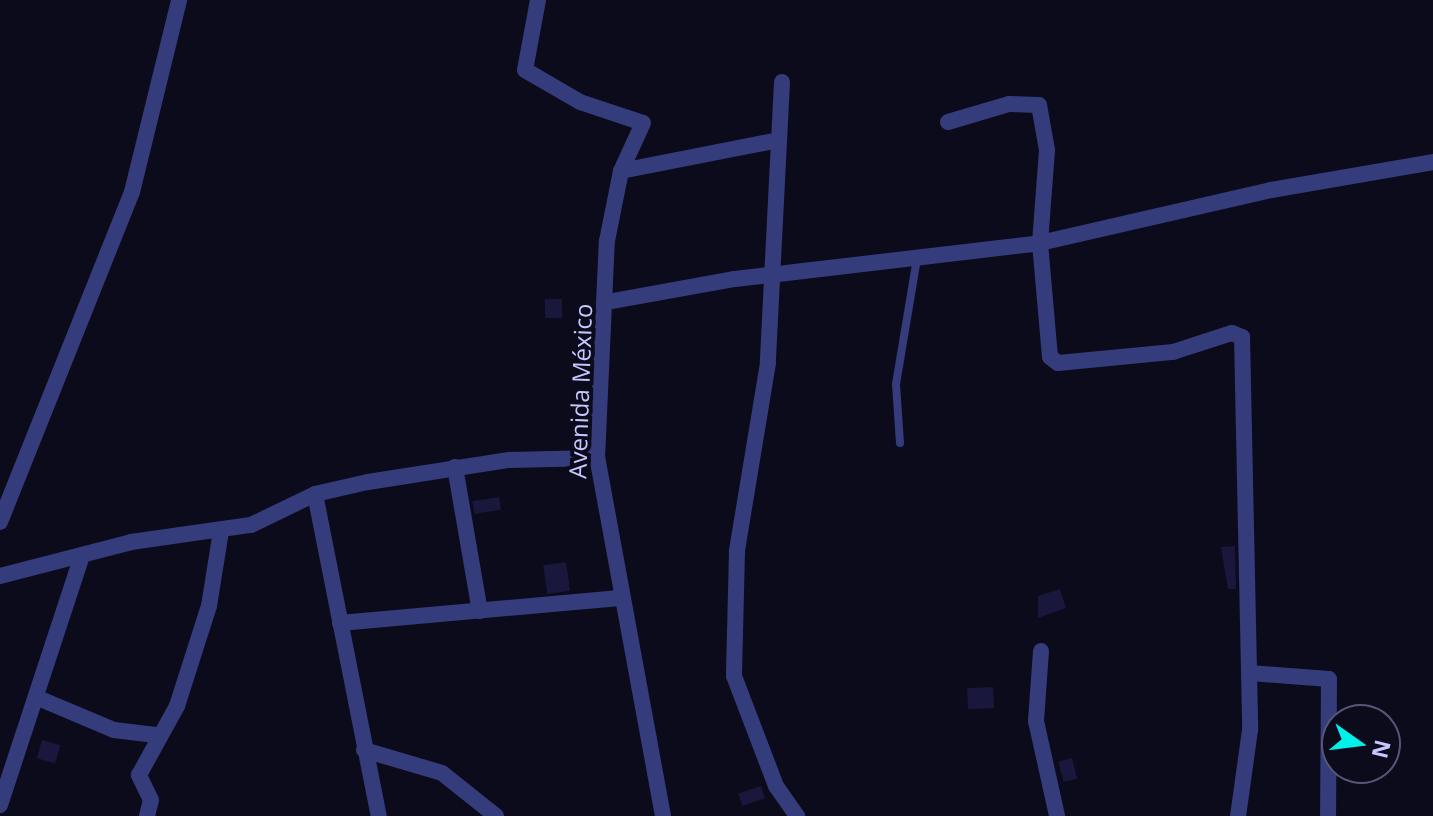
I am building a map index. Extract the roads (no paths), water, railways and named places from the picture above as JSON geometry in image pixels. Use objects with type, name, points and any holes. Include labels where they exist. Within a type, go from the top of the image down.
[{"type":"street","points":[[0,520],[132,192],[179,0]]},
{"type":"street","name":"Avenida México","points":[[538,0],[525,70],[580,102],[643,123],[621,171],[607,241],[607,302],[597,458],[620,598],[663,816]]},
{"type":"street","points":[[782,82],[773,275],[758,442],[737,551],[734,676],[776,786],[797,816]]},
{"type":"street","points":[[948,122],[1009,104],[1039,105],[1047,150],[1040,243],[1050,357],[1058,363],[1173,352],[1232,333],[1242,337],[1240,462],[1250,673],[1238,816]]},
{"type":"street","points":[[621,171],[779,140]]},
{"type":"street","points":[[607,302],[773,275],[1040,243],[1271,190],[1433,162]]},
{"type":"street","points":[[0,576],[81,558],[131,542],[221,531],[275,516],[315,494],[455,467],[597,458]]},
{"type":"street","points":[[455,467],[480,611]]},
{"type":"street","points":[[315,494],[379,816]]},
{"type":"street","points":[[147,816],[151,800],[139,775],[156,735],[177,706],[194,655],[221,531]]},
{"type":"street","points":[[0,805],[38,698],[81,558]]},
{"type":"street","points":[[340,623],[620,598]]},
{"type":"street","points":[[1041,651],[1036,721],[1057,816]]},
{"type":"street","points":[[1250,673],[1329,679],[1328,816]]},
{"type":"street","points":[[38,698],[114,730],[156,735]]},
{"type":"street","points":[[364,750],[442,773],[496,816]]},
{"type":"lane","points":[[900,443],[896,384],[917,259]]}]
